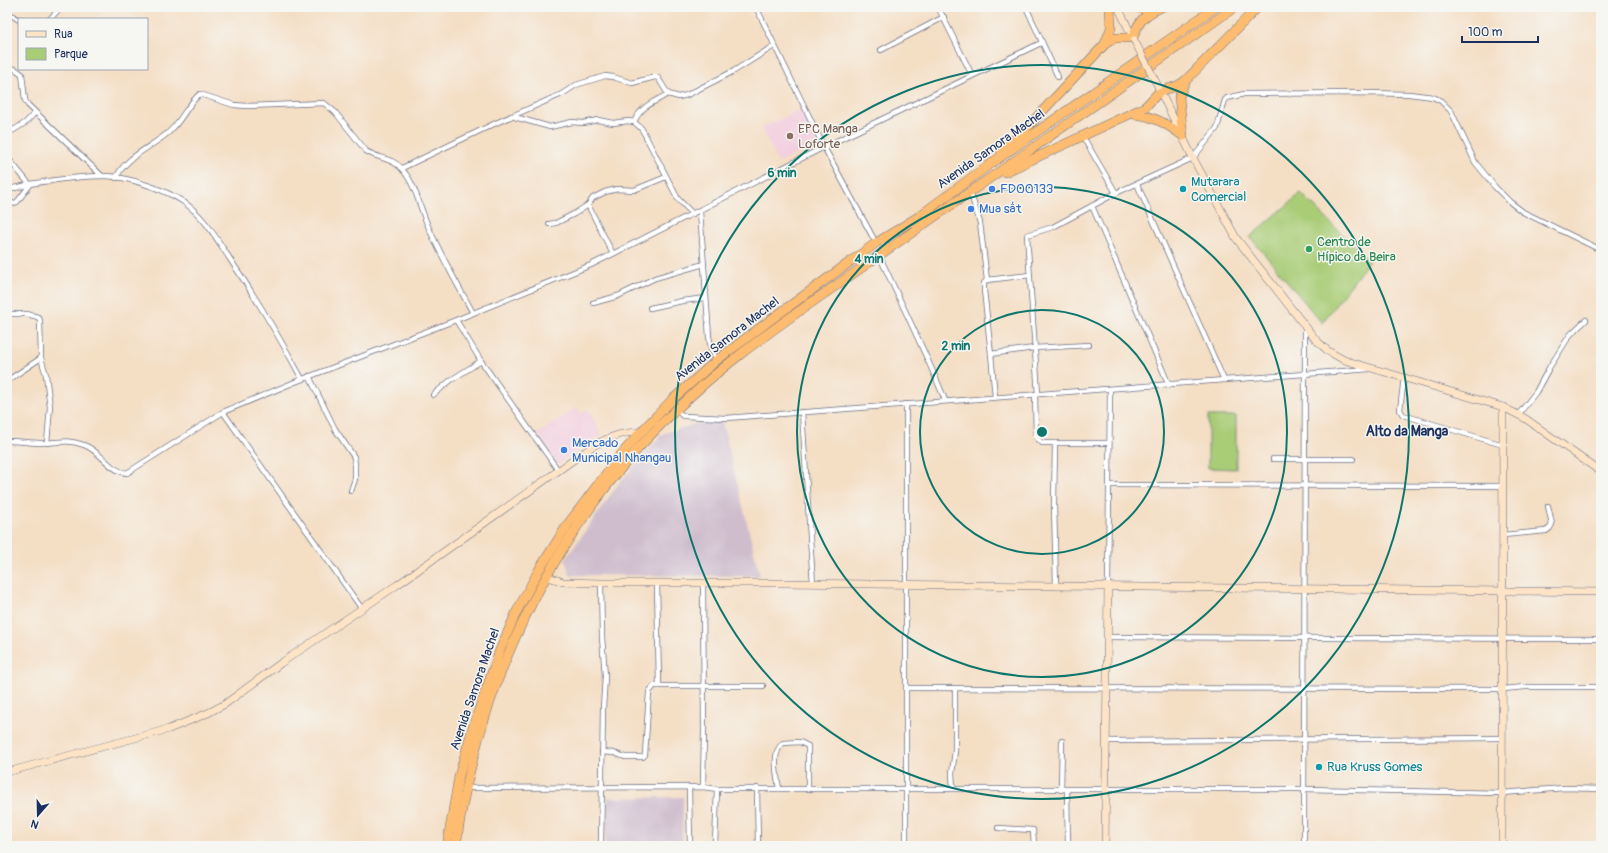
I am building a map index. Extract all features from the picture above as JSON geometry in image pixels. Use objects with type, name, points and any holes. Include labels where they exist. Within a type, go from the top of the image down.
[{"type":"highway","points":[[1105,44],[1111,28],[1110,7]]},
{"type":"highway","points":[[1137,7],[1143,9],[1160,8]]},
{"type":"highway","name":"Avenida Samora Machel","points":[[447,846],[459,776],[473,727],[498,656],[517,611],[539,570],[568,524],[618,458],[640,433],[673,399],[717,360],[876,243],[918,217],[989,165],[1216,7]]},
{"type":"highway","name":"Avenida Samora Machel","points":[[456,846],[465,788],[491,696],[512,644],[546,576],[582,520],[622,467],[647,438],[725,366],[879,255],[1235,7]]},
{"type":"highway","points":[[984,182],[1134,114],[1145,107],[1159,89],[1176,86],[1185,81],[1258,7]]},
{"type":"highway","points":[[989,165],[1002,150],[1068,85],[1105,44],[1116,38],[1134,39],[1138,22],[1160,8]]},
{"type":"highway","points":[[1183,136],[1178,97],[1185,81]]},
{"type":"highway","points":[[1134,114],[1153,117],[1164,122],[1183,136]]},
{"type":"street","points":[[51,18],[61,7]]},
{"type":"street","points":[[756,7],[824,147],[876,243]]},
{"type":"street","points":[[938,7],[972,75]]},
{"type":"street","points":[[1026,7],[1058,77]]},
{"type":"street","points":[[1118,7],[1193,158],[1236,238],[1316,340],[1328,351],[1344,360],[1503,407],[1518,415],[1574,452],[1601,472]]},
{"type":"street","points":[[7,12],[18,19]]},
{"type":"street","points":[[881,50],[944,17]]},
{"type":"street","points":[[7,441],[46,443],[63,440],[83,445],[96,452],[121,473],[128,474],[223,412],[309,376],[456,320],[591,266],[824,147],[972,75],[1042,43]]},
{"type":"street","points":[[402,168],[511,116],[562,94],[576,85],[605,76],[632,82],[655,77],[658,78],[668,94],[679,97],[687,95],[734,71],[774,46]]},
{"type":"street","points":[[7,68],[16,69],[22,72],[25,100],[35,113],[102,176]]},
{"type":"street","points":[[1109,443],[1042,443],[1036,437],[1037,394],[1027,235],[1054,227],[1116,193],[1193,158],[1217,128],[1222,104],[1225,100],[1244,94],[1368,93],[1409,94],[1433,97],[1441,101],[1450,111],[1475,162],[1495,187],[1510,202],[1523,212],[1601,250]]},
{"type":"street","points":[[116,178],[121,169],[130,159],[170,132],[200,94],[234,105],[247,106],[324,103],[335,112],[366,151],[370,154],[394,162],[402,168],[411,183],[427,224],[448,270],[473,313]]},
{"type":"street","points":[[634,122],[638,113],[642,109],[668,94]]},
{"type":"street","points":[[7,134],[25,124],[35,113]]},
{"type":"street","points":[[511,116],[550,127],[572,122],[583,123],[598,120],[613,123],[628,121],[634,122],[641,128],[678,199],[693,214]]},
{"type":"street","points":[[1083,137],[1116,193]]},
{"type":"street","points":[[7,157],[30,185]]},
{"type":"street","points":[[7,187],[12,189],[30,185],[102,176],[142,184],[171,194],[189,205],[203,218],[279,334],[302,379]]},
{"type":"street","points":[[549,224],[560,221],[588,205],[593,198],[605,192],[617,189],[634,190],[666,177]]},
{"type":"street","points":[[1137,184],[1224,380]]},
{"type":"street","points":[[7,206],[17,202],[30,185]]},
{"type":"street","points":[[970,191],[980,223],[987,280],[984,283],[984,290],[995,397]]},
{"type":"street","points":[[588,205],[613,254]]},
{"type":"street","points":[[1092,206],[1169,385]]},
{"type":"street","points":[[700,211],[708,336],[711,349],[717,360]]},
{"type":"street","points":[[879,255],[904,310],[927,355],[945,400]]},
{"type":"street","points":[[593,303],[618,296],[655,278],[704,264]]},
{"type":"street","points":[[987,280],[1030,275]]},
{"type":"street","points":[[650,308],[674,302],[706,298]]},
{"type":"street","points":[[7,314],[27,314],[38,317],[40,320],[41,358],[50,407],[46,443]]},
{"type":"street","points":[[456,320],[481,361],[558,470]]},
{"type":"street","points":[[1518,415],[1536,392],[1570,335],[1586,320]]},
{"type":"street","points":[[1304,846],[1305,326]]},
{"type":"street","points":[[991,354],[1034,348],[1089,345]]},
{"type":"street","points":[[7,382],[41,358]]},
{"type":"street","points":[[433,395],[451,380],[481,361]]},
{"type":"street","points":[[676,410],[683,416],[726,418],[945,400],[1376,369]]},
{"type":"street","points":[[309,376],[335,429],[354,457],[355,479],[351,491]]},
{"type":"street","points":[[1404,377],[1400,410],[1403,415],[1503,445]]},
{"type":"street","points":[[1105,846],[1110,389]]},
{"type":"street","points":[[906,404],[906,846]]},
{"type":"street","points":[[1502,846],[1503,407]]},
{"type":"street","points":[[223,412],[362,609]]},
{"type":"street","points":[[802,412],[813,584]]},
{"type":"street","points":[[7,772],[169,729],[208,713],[240,694],[281,663],[362,609],[593,446],[607,438],[632,431],[640,433]]},
{"type":"street","points":[[1055,443],[1054,504],[1056,586]]},
{"type":"street","points":[[1273,459],[1352,459]]},
{"type":"street","points":[[1109,485],[1503,486]]},
{"type":"street","points":[[1503,535],[1546,531],[1552,524],[1548,506]]},
{"type":"street","points":[[546,576],[563,582],[601,583],[1503,589],[1601,592]]},
{"type":"street","points":[[601,583],[602,637],[605,676],[602,752],[601,846]]},
{"type":"street","points":[[657,583],[659,686]]},
{"type":"street","points":[[703,584],[703,787]]},
{"type":"street","points":[[1107,637],[1601,639]]},
{"type":"street","points":[[602,752],[614,753],[625,757],[643,757],[645,755],[649,692],[651,688],[659,686],[763,686]]},
{"type":"street","points":[[906,688],[1503,689],[1525,687],[1601,687]]},
{"type":"street","points":[[953,788],[952,773],[955,751],[955,688]]},
{"type":"street","points":[[1106,741],[1502,738]]},
{"type":"street","points":[[1061,790],[1062,741]]},
{"type":"street","points":[[779,789],[776,762],[779,747],[783,743],[800,742],[808,746],[808,789]]},
{"type":"street","points":[[689,787],[690,846]]},
{"type":"street","points":[[465,788],[703,787],[717,789],[953,788],[1061,790],[1304,789],[1502,793],[1564,788],[1601,789]]},
{"type":"street","points":[[757,788],[758,846]]},
{"type":"street","points":[[715,846],[717,789]]},
{"type":"street","points":[[1067,790],[1068,846]]},
{"type":"street","points":[[998,828],[1033,830],[1034,846]]},
{"type":"shaded area","name":"EPC Manga Loforte","points":[[802,109],[819,144],[778,163],[762,128]]},
{"type":"shaded area","name":"Mercado Municipal Nhangau","points":[[577,408],[581,413],[588,409],[602,436],[557,465],[537,434]]},
{"type":"shaded area","points":[[722,421],[760,576],[570,575],[565,560],[619,483],[662,434],[695,424]]},
{"type":"shaded area","points":[[683,797],[682,846],[605,846],[608,798]]},
{"type":"green space","name":"Centro de Hípico da Beira","points":[[1301,193],[1369,261],[1322,323],[1250,237]]},
{"type":"green space","points":[[1208,416],[1236,416],[1236,469],[1208,468]]},
{"type":"place","name":"EPC Manga Loforte","points":[[790,136]]},
{"type":"place","name":"FD00133","points":[[992,189]]},
{"type":"place","name":"Mutarara Comercial","points":[[1183,189]]},
{"type":"place","name":"Mua sắt","points":[[971,209]]},
{"type":"place","name":"Centro de Hípico da Beira","points":[[1309,249]]},
{"type":"place","name":"Mercado Municipal Nhangau","points":[[564,450]]},
{"type":"place","name":"Rua Kruss Gomes","points":[[1319,767]]},
{"type":"district","name":"Alto da Manga","points":[[1407,431]]}]
